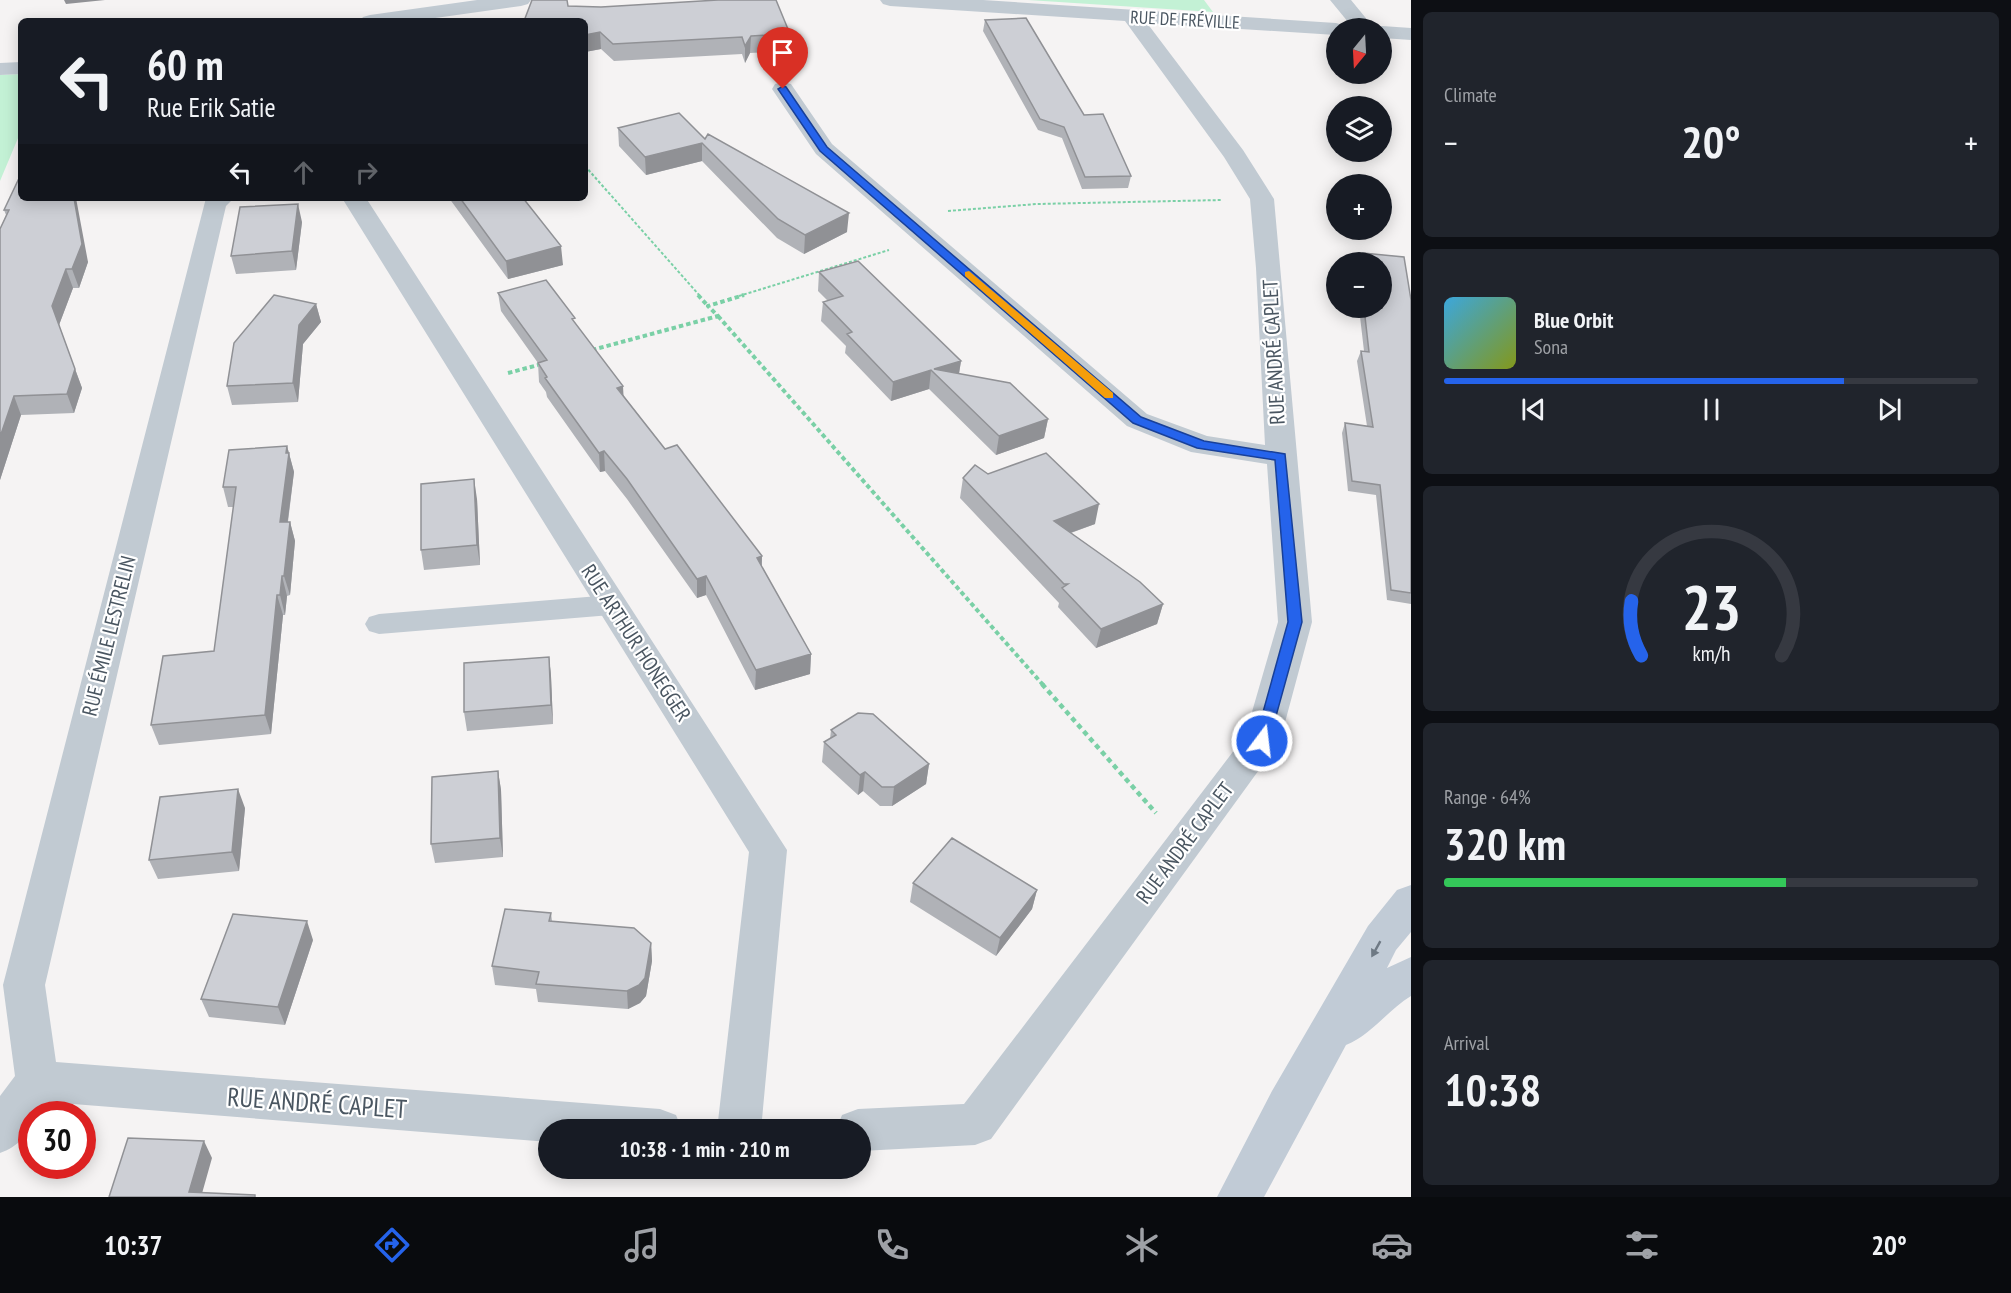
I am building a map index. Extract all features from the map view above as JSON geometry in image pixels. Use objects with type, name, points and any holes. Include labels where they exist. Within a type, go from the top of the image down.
[{"type":"street","points":[[410,18],[482,2],[521,0]]},
{"type":"street","name":"RUE DE FRÉVILLE","points":[[890,0],[1326,28]]},
{"type":"street","points":[[1340,0],[1355,18]]},
{"type":"street","name":"RUE ANDRÉ CAPLET","points":[[871,1129],[975,1124],[1262,741],[1295,622],[1262,199],[1235,155],[1132,17]]},
{"type":"street","points":[[1392,33],[1411,34]]},
{"type":"street","points":[[0,69],[18,68]]},
{"type":"street","points":[[783,89],[824,149],[1137,420],[1202,445],[1281,457]]},
{"type":"street","name":"RUE ÉMILE LESTRELIN","points":[[37,1081],[24,985],[216,201]]},
{"type":"street","name":"RUE ARTHUR HONEGGER","points":[[356,201],[768,850],[740,1119]]},
{"type":"street","points":[[1240,1197],[1382,938],[1411,902]]},
{"type":"street","points":[[1325,1042],[1382,992],[1411,975]]},
{"type":"street","points":[[0,1132],[37,1081]]},
{"type":"street","name":"RUE ANDRÉ CAPLET","points":[[37,1081],[538,1120]]},
{"type":"lane","points":[[379,624],[611,605]]},
{"type":"path","points":[[588,169],[1184,845]]},
{"type":"path","points":[[898,214],[1037,204],[1262,199]]},
{"type":"path","points":[[708,306],[927,238]]},
{"type":"path","points":[[583,353],[718,316]]},
{"type":"path","points":[[471,384],[549,362]]},
{"type":"green space","points":[[1028,0],[1204,0],[1213,12]]},
{"type":"green space","points":[[18,74],[18,138],[0,181],[0,75]]},
{"type":"building","points":[[532,0],[567,0],[568,6],[601,7],[718,0],[776,0],[790,34],[751,36],[745,46],[742,37],[613,44],[600,32],[588,34],[588,18],[525,18]]},
{"type":"building","points":[[1026,18],[1084,115],[1103,114],[1131,176],[1085,177],[1064,127],[1040,119],[985,20]]},
{"type":"building","points":[[679,113],[705,139],[708,134],[849,213],[805,235],[778,219],[702,143],[645,157],[618,128]]},
{"type":"building","points":[[18,180],[18,201],[75,201],[82,244],[72,269],[66,269],[52,306],[75,369],[67,394],[14,396],[0,437],[0,229],[9,210],[4,210]]},
{"type":"building","points":[[462,201],[525,201],[561,246],[506,261]]},
{"type":"building","points":[[298,204],[292,251],[231,256],[240,207]]},
{"type":"building","points":[[1392,256],[1404,257],[1411,300],[1411,593],[1391,590],[1380,485],[1352,481],[1345,423],[1373,427],[1361,351],[1369,352],[1365,318],[1392,318]]},
{"type":"building","points":[[858,261],[961,361],[934,369],[1010,383],[1048,419],[999,436],[931,370],[893,382],[847,334],[852,332],[823,302],[843,296],[819,272]]},
{"type":"building","points":[[546,280],[575,318],[572,319],[623,386],[617,388],[665,449],[677,445],[762,556],[757,558],[811,654],[756,670],[706,576],[697,579],[627,479],[604,451],[599,453],[545,378],[547,377],[538,363],[547,360],[498,293]]},
{"type":"building","points":[[274,295],[316,304],[299,325],[293,383],[227,386],[234,343]]},
{"type":"building","points":[[287,446],[286,453],[289,453],[280,522],[290,522],[284,576],[282,576],[280,595],[277,595],[265,715],[151,725],[163,656],[214,651],[236,487],[223,487],[229,450]]},
{"type":"building","points":[[1046,453],[1099,504],[1054,521],[1140,582],[1163,604],[1101,629],[1062,588],[1068,584],[1064,584],[963,478],[975,465],[988,474]]},
{"type":"building","points":[[474,479],[477,545],[421,550],[421,484]]},
{"type":"building","points":[[549,657],[551,705],[464,712],[464,663]]},
{"type":"building","points":[[858,713],[873,714],[929,764],[894,787],[882,787],[865,772],[860,775],[824,742],[836,735],[831,730]]},
{"type":"building","points":[[498,771],[500,838],[431,844],[432,777]]},
{"type":"building","points":[[238,789],[232,852],[149,860],[160,797]]},
{"type":"building","points":[[952,838],[1037,890],[1000,938],[913,883]]},
{"type":"building","points":[[505,909],[551,913],[549,921],[634,928],[651,943],[645,978],[639,985],[627,991],[536,984],[539,972],[492,966]]},
{"type":"building","points":[[233,914],[307,921],[278,1007],[201,999]]},
{"type":"building","points":[[128,1138],[204,1141],[189,1192],[255,1195],[255,1197],[109,1197]]},
{"type":"slow traffic","points":[[969,274],[1109,395]]},
{"type":"route","points":[[783,89],[824,149],[1137,420],[1202,445],[1281,457],[1295,622],[1262,741]]}]
